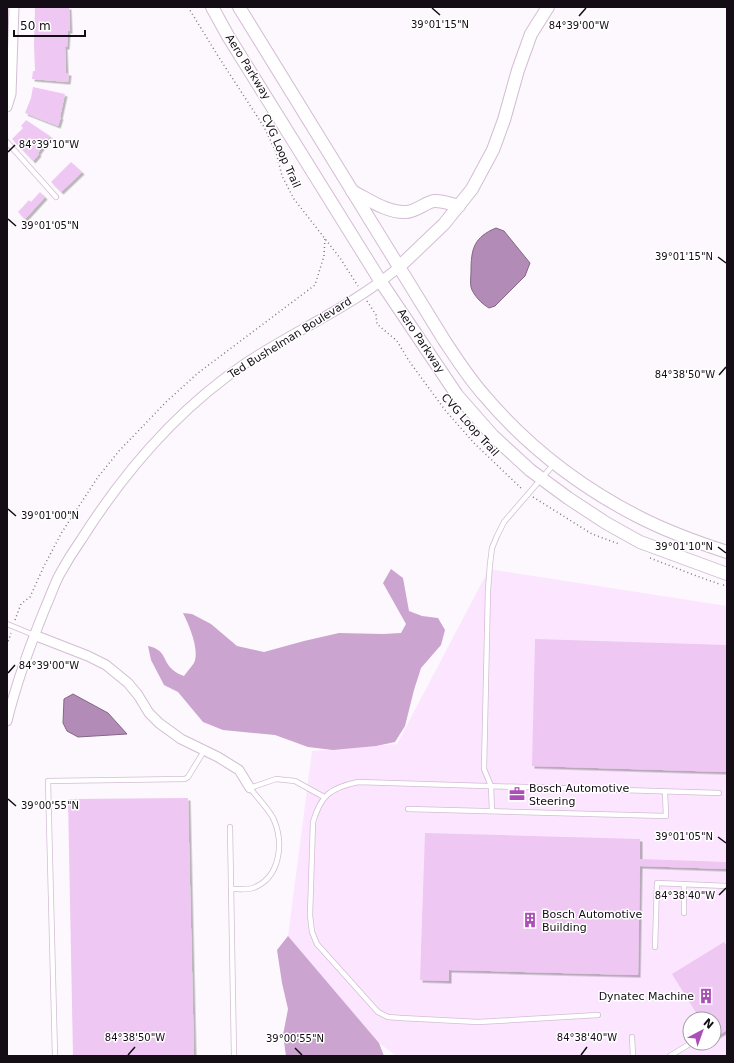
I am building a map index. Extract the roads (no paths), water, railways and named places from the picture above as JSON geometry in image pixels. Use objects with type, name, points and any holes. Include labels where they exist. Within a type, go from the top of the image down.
[{"type":"main road","name":"Aero Parkway","points":[[212,7],[228,36],[381,282],[457,394],[493,436],[530,470],[606,523],[640,542],[727,574]]},
{"type":"main road","name":"Aero Parkway","points":[[239,7],[444,340],[467,374],[483,394],[503,416],[533,444],[588,486],[637,516],[692,541],[727,552]]},
{"type":"main road","points":[[399,267],[444,224],[472,189],[493,150],[531,34],[548,7]]},
{"type":"main road","points":[[351,190],[384,208],[396,211],[406,212],[418,209],[434,201],[459,206]]},
{"type":"street","points":[[7,107],[11,94],[14,7]]},
{"type":"street","name":"Ted Bushelman Boulevard","points":[[7,721],[23,665],[60,572],[112,493],[162,436],[204,395],[229,375],[381,282],[399,267]]},
{"type":"street","points":[[34,635],[88,656],[106,665],[128,683],[138,695],[149,713],[159,723],[175,735],[218,757],[239,770],[250,788]]},
{"type":"lane","points":[[7,142],[56,197]]},
{"type":"lane","points":[[492,811],[491,786],[484,769],[487,599],[490,564],[497,536],[504,522],[555,462]]},
{"type":"lane","points":[[7,624],[34,635]]},
{"type":"lane","points":[[55,1056],[48,782],[185,779],[188,777],[204,751]]},
{"type":"lane","points":[[231,889],[252,888],[265,881],[277,864],[279,852],[274,819],[250,788],[276,779],[295,780],[324,798]]},
{"type":"lane","points":[[598,1015],[478,1022],[388,1017],[378,1012],[317,944],[312,932],[310,915],[314,822],[317,810],[324,798],[331,792],[344,785],[358,782],[719,793]]},
{"type":"lane","points":[[408,808],[666,816],[665,792]]},
{"type":"lane","points":[[230,827],[234,1056]]},
{"type":"lane","points":[[655,947],[657,883],[727,886]]},
{"type":"lane","points":[[684,884],[684,914]]},
{"type":"lane","points":[[632,1037],[633,1056]]},
{"type":"lane","points":[[670,1056],[682,1049]]},
{"type":"place","name":"Bosch Automotive Steering","points":[[517,794]]},
{"type":"place","name":"Bosch Automotive Building","points":[[530,920]]},
{"type":"place","name":"Dynatec Machine","points":[[706,996]]}]
